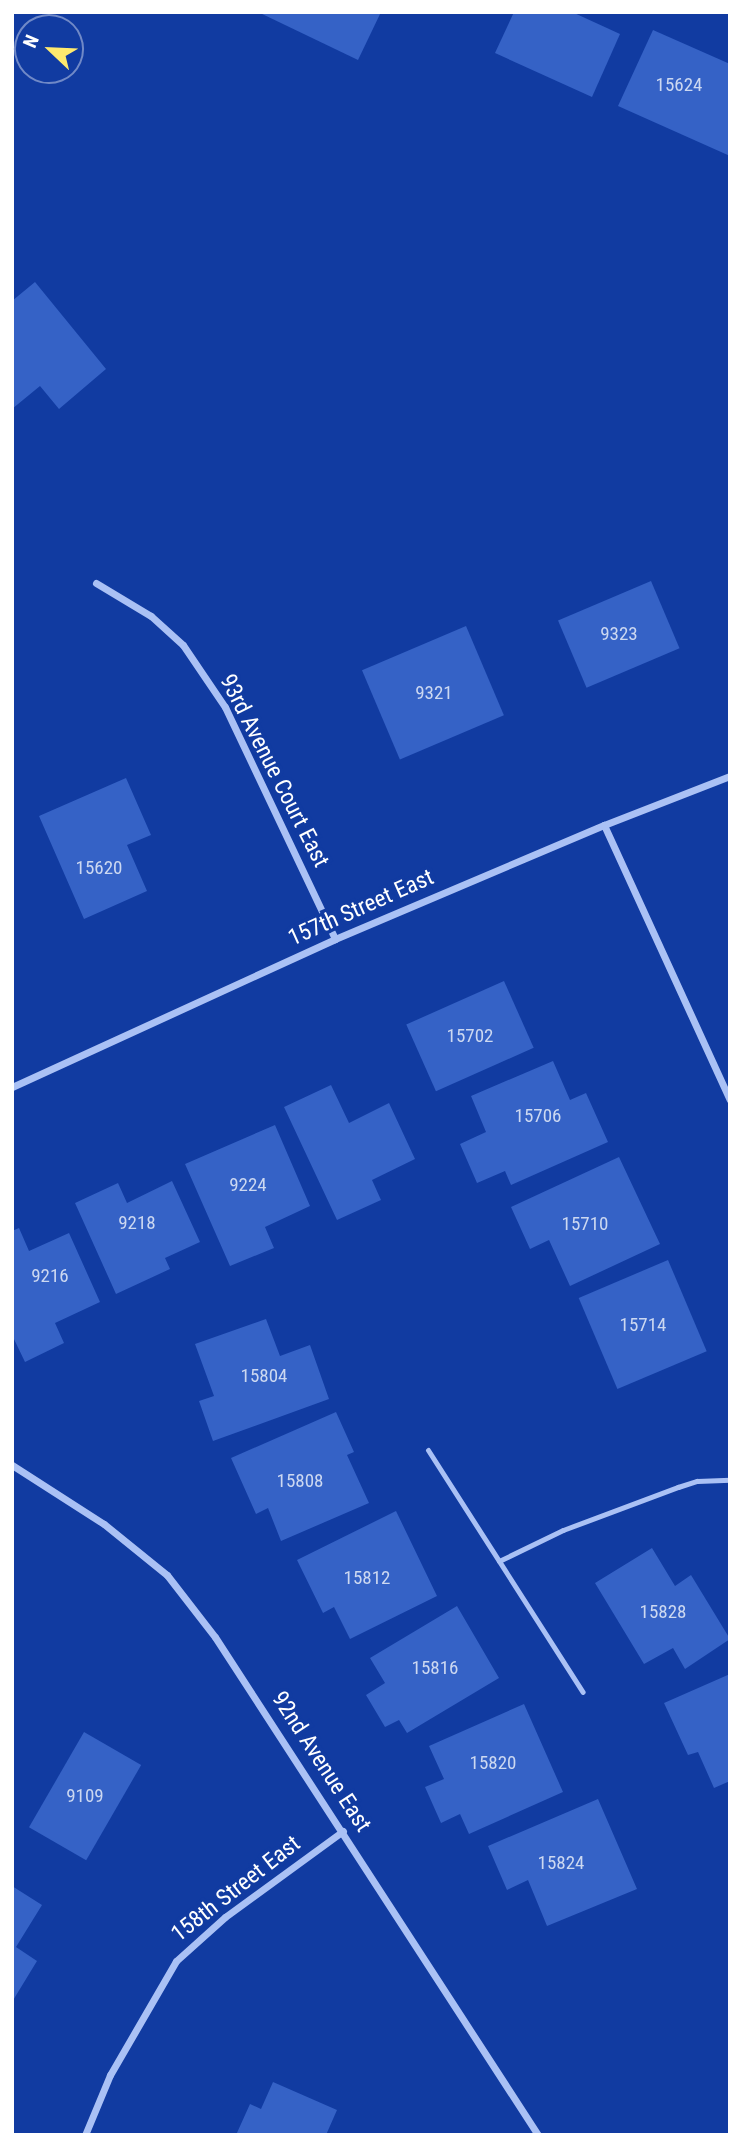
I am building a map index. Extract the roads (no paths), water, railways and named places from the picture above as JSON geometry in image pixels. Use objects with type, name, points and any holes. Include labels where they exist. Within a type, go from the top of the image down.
[{"type":"street","name":"93rd Avenue Court East","points":[[96,583],[151,616],[183,645],[225,707],[335,939]]},
{"type":"street","name":"157th Street East","points":[[12,1087],[335,939],[604,825],[730,776]]},
{"type":"street","points":[[604,825],[730,1100]]},
{"type":"street","name":"92nd Avenue East","points":[[12,1465],[104,1524],[167,1575],[215,1637],[538,2135]]},
{"type":"street","name":"158th Street East","points":[[85,2135],[110,2075],[176,1961],[225,1917],[343,1831]]},
{"type":"lane","points":[[428,1450],[583,1692]]},
{"type":"lane","points":[[499,1561],[563,1530],[678,1487],[697,1481],[730,1480]]}]
